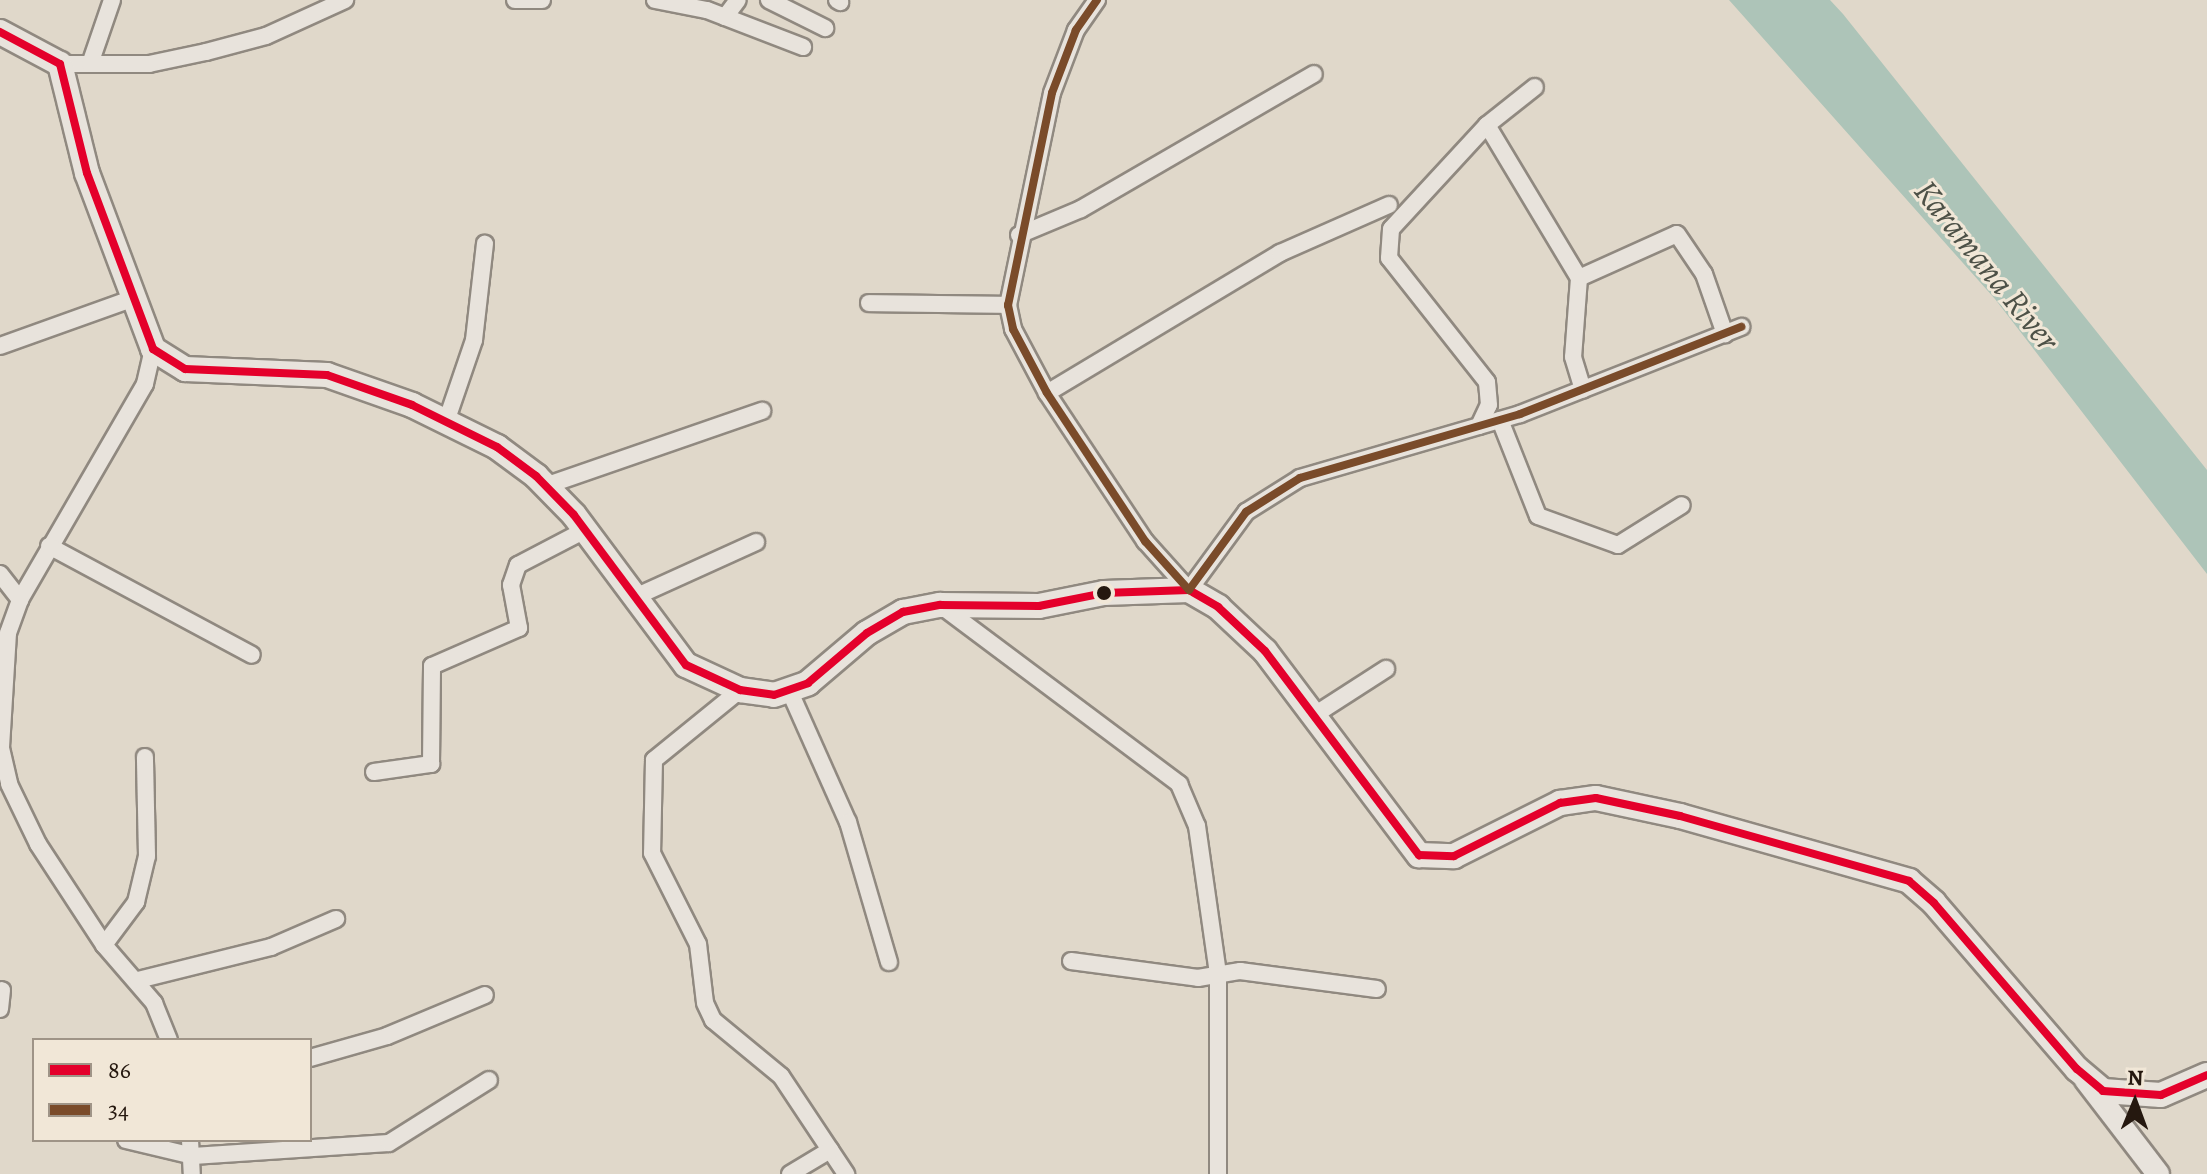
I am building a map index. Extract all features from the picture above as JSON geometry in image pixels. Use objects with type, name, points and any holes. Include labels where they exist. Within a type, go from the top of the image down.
[{"type":"main road","points":[[0,32],[60,64],[87,173],[153,349],[185,369],[327,375],[446,422],[497,447],[545,486],[585,530],[686,665],[740,690],[790,692],[867,633],[903,612],[940,605],[1039,606],[1104,593],[1189,590],[1218,607],[1256,642],[1414,850],[1428,859],[1454,856],[1560,803],[1596,798],[1680,816],[1909,881],[1934,903],[2077,1069],[2103,1091],[2141,1097],[2161,1095],[2207,1075]]},
{"type":"street","points":[[90,64],[112,0]]},
{"type":"street","points":[[60,64],[149,64],[206,52],[266,36],[345,0]]},
{"type":"street","points":[[515,0],[542,0]]},
{"type":"street","points":[[655,0],[725,17],[803,47]]},
{"type":"street","points":[[725,17],[738,0]]},
{"type":"street","points":[[769,0],[825,28]]},
{"type":"street","points":[[1097,0],[1076,30],[1052,93],[1019,235],[1008,305],[1013,329],[1047,393],[1145,541],[1189,590],[1246,512],[1300,478],[1500,420],[1733,330],[1704,274],[1677,234],[1579,278]]},
{"type":"street","points":[[1019,235],[1081,209],[1314,74]]},
{"type":"street","points":[[1479,426],[1489,405],[1487,382],[1389,258],[1391,229],[1487,125],[1535,87]]},
{"type":"street","points":[[1487,125],[1579,278],[1573,357],[1583,390]]},
{"type":"street","points":[[1047,393],[1280,253],[1389,205]]},
{"type":"street","points":[[446,422],[474,340],[485,244]]},
{"type":"street","points":[[0,346],[134,298]]},
{"type":"street","points":[[869,303],[1008,305]]},
{"type":"street","points":[[153,349],[145,384],[20,600],[8,633],[2,677],[1,748],[3,775],[38,844],[104,945],[138,980],[162,1015],[168,1038]]},
{"type":"street","points":[[545,486],[762,411]]},
{"type":"street","points":[[1500,420],[1538,516],[1618,545],[1682,505]]},
{"type":"street","points":[[374,772],[431,764],[432,666],[519,628],[511,585],[518,565],[585,530]]},
{"type":"street","points":[[635,597],[756,542]]},
{"type":"street","points":[[49,546],[252,655]]},
{"type":"street","points":[[0,574],[20,600]]},
{"type":"street","points":[[940,605],[1179,784],[1197,826],[1218,974],[1218,1174]]},
{"type":"street","points":[[1313,716],[1386,669]]},
{"type":"street","points":[[740,690],[654,760],[652,853],[698,944],[705,1003],[713,1020],[781,1076],[846,1174]]},
{"type":"street","points":[[790,692],[848,822],[889,962]]},
{"type":"street","points":[[104,945],[136,902],[147,856],[145,757]]},
{"type":"street","points":[[138,980],[271,947],[336,919]]},
{"type":"street","points":[[1071,961],[1198,978],[1240,971],[1377,989]]},
{"type":"street","points":[[0,1009],[2,990]]},
{"type":"street","points":[[312,1057],[387,1036],[485,995]]},
{"type":"street","points":[[2077,1069],[2158,1174]]},
{"type":"street","points":[[142,1142],[192,1148],[389,1143],[489,1080]]},
{"type":"street","points":[[192,1148],[192,1174]]},
{"type":"street","points":[[790,1174],[830,1150]]},
{"type":"water","name":"Karamana River","points":[[1729,0],[1830,0],[1843,14],[2207,470],[2207,574],[1995,299]]},
{"type":"transit line","name":"34","points":[[1097,0],[1076,30],[1052,93],[1008,305],[1013,329],[1047,393],[1145,541],[1189,590],[1246,512],[1300,478],[1520,414],[1741,327]]},
{"type":"transit line","name":"86","points":[[0,32],[60,64],[87,173],[153,349],[185,369],[327,375],[412,405],[497,447],[536,476],[574,515],[686,665],[740,690],[774,695],[808,683],[867,633],[903,612],[940,605],[1039,606],[1104,593],[1189,590],[1218,607],[1265,651],[1419,855],[1454,856],[1560,803],[1596,798],[1680,816],[1909,881],[1934,903],[2077,1069],[2103,1091],[2161,1095],[2207,1075]]}]
